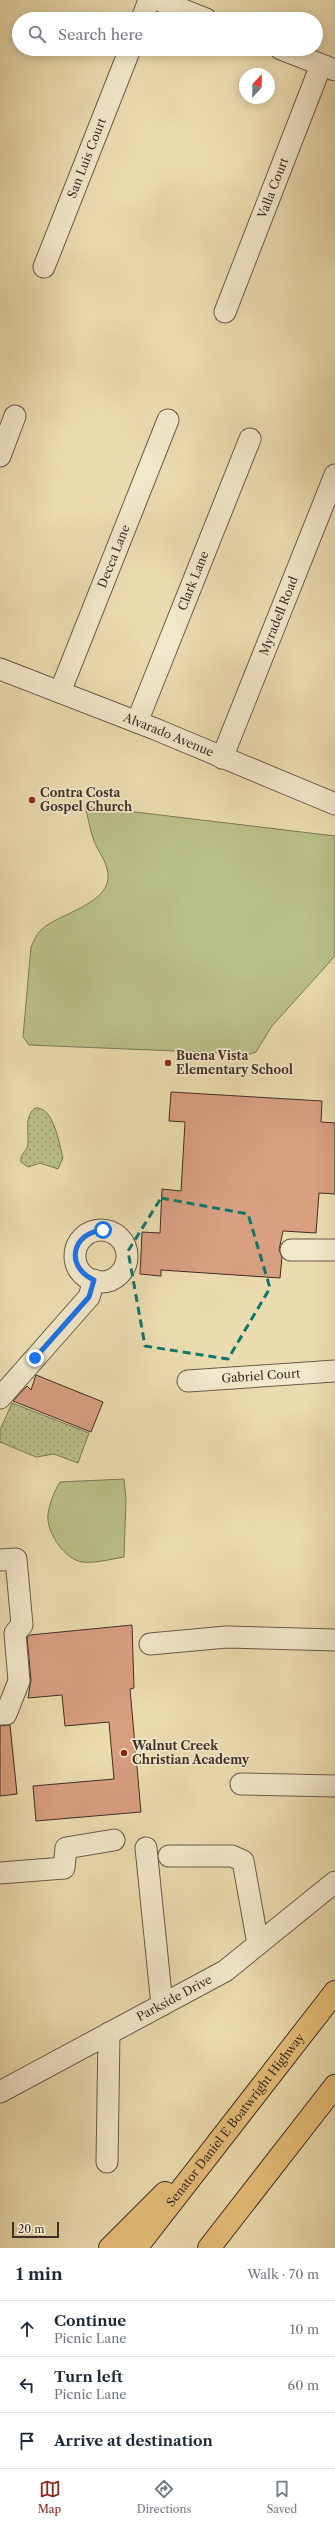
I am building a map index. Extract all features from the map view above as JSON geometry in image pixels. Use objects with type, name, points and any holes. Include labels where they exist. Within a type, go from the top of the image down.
[{"type":"highway","name":"Senator Daniel E Boatwright Highway","points":[[136,2248],[335,1992]]},
{"type":"highway","points":[[209,2248],[335,2086]]},
{"type":"highway","points":[[110,2248],[221,2139]]},
{"type":"street","points":[[145,12],[149,0]]},
{"type":"street","points":[[158,0],[188,12]]},
{"type":"street","name":"San Luis Court","points":[[44,267],[127,56]]},
{"type":"street","points":[[298,56],[328,68]]},
{"type":"street","name":"Valla Court","points":[[225,312],[328,68]]},
{"type":"street","points":[[0,456],[15,416]]},
{"type":"street","name":"Decca Lane","points":[[60,692],[168,420]]},
{"type":"street","name":"Clark Lane","points":[[136,722],[250,439]]},
{"type":"street","name":"Myradell Road","points":[[222,758],[335,475]]},
{"type":"street","name":"Alvarado Avenue","points":[[0,669],[136,722],[335,804]]},
{"type":"street","points":[[291,1250],[335,1250]]},
{"type":"street","points":[[0,1398],[89,1297],[94,1280]]},
{"type":"street","name":"Gabriel Court","points":[[188,1381],[335,1371]]},
{"type":"street","points":[[0,1560],[16,1559],[22,1625],[8,1634],[9,1682],[6,1714],[0,1714]]},
{"type":"street","points":[[150,1644],[226,1637],[335,1640]]},
{"type":"street","points":[[241,1784],[335,1786]]},
{"type":"street","points":[[0,1873],[64,1868],[66,1848],[114,1840]]},
{"type":"street","points":[[146,1848],[162,2005]]},
{"type":"street","points":[[169,1856],[232,1856],[243,1861],[258,1944]]},
{"type":"street","name":"Parkside Drive","points":[[0,2092],[225,1971],[335,1882]]},
{"type":"street","points":[[107,2162],[109,2033]]},
{"type":"highlighted area","points":[[161,1198],[248,1214],[270,1288],[228,1359],[145,1346],[128,1251]]},
{"type":"green space","points":[[85,806],[335,836],[335,956],[272,1026],[256,1052],[250,1054],[29,1045],[23,1037],[31,947],[36,936],[48,925],[94,899],[103,891],[108,881],[106,865],[94,841]]},
{"type":"green space","points":[[35,1108],[41,1109],[47,1113],[55,1127],[63,1158],[58,1169],[40,1163],[28,1167],[21,1162],[22,1156],[28,1144],[29,1117]]},
{"type":"green space","points":[[12,1403],[89,1433],[78,1463],[54,1454],[36,1457],[0,1442],[0,1430]]},
{"type":"green space","points":[[124,1479],[126,1499],[124,1557],[83,1562],[78,1561],[66,1554],[52,1535],[48,1521],[51,1501],[60,1482]]},
{"type":"building","points":[[171,1092],[322,1101],[321,1122],[335,1123],[335,1194],[319,1193],[316,1233],[283,1231],[279,1250],[282,1257],[280,1278],[161,1270],[161,1276],[140,1274],[142,1232],[160,1233],[162,1189],[181,1191],[185,1122],[169,1121]]},
{"type":"building","points":[[36,1375],[103,1402],[91,1432],[13,1401],[27,1386],[31,1390]]},
{"type":"building","points":[[132,1625],[134,1688],[130,1689],[141,1812],[36,1821],[33,1786],[114,1779],[109,1722],[65,1726],[62,1695],[28,1698],[31,1680],[27,1637],[30,1635]]},
{"type":"building","points":[[10,1725],[17,1794],[0,1796],[0,1726]]},
{"type":"place","name":"Contra Costa Gospel Church","points":[[32,800]]},
{"type":"place","name":"Buena Vista Elementary School","points":[[168,1063]]},
{"type":"place","name":"Walnut Creek Christian Academy","points":[[124,1753]]},
{"type":"route","points":[[35,1358],[89,1297],[94,1280],[86,1277],[80,1271],[75,1255],[81,1240],[87,1234],[94,1230],[103,1230]]}]
